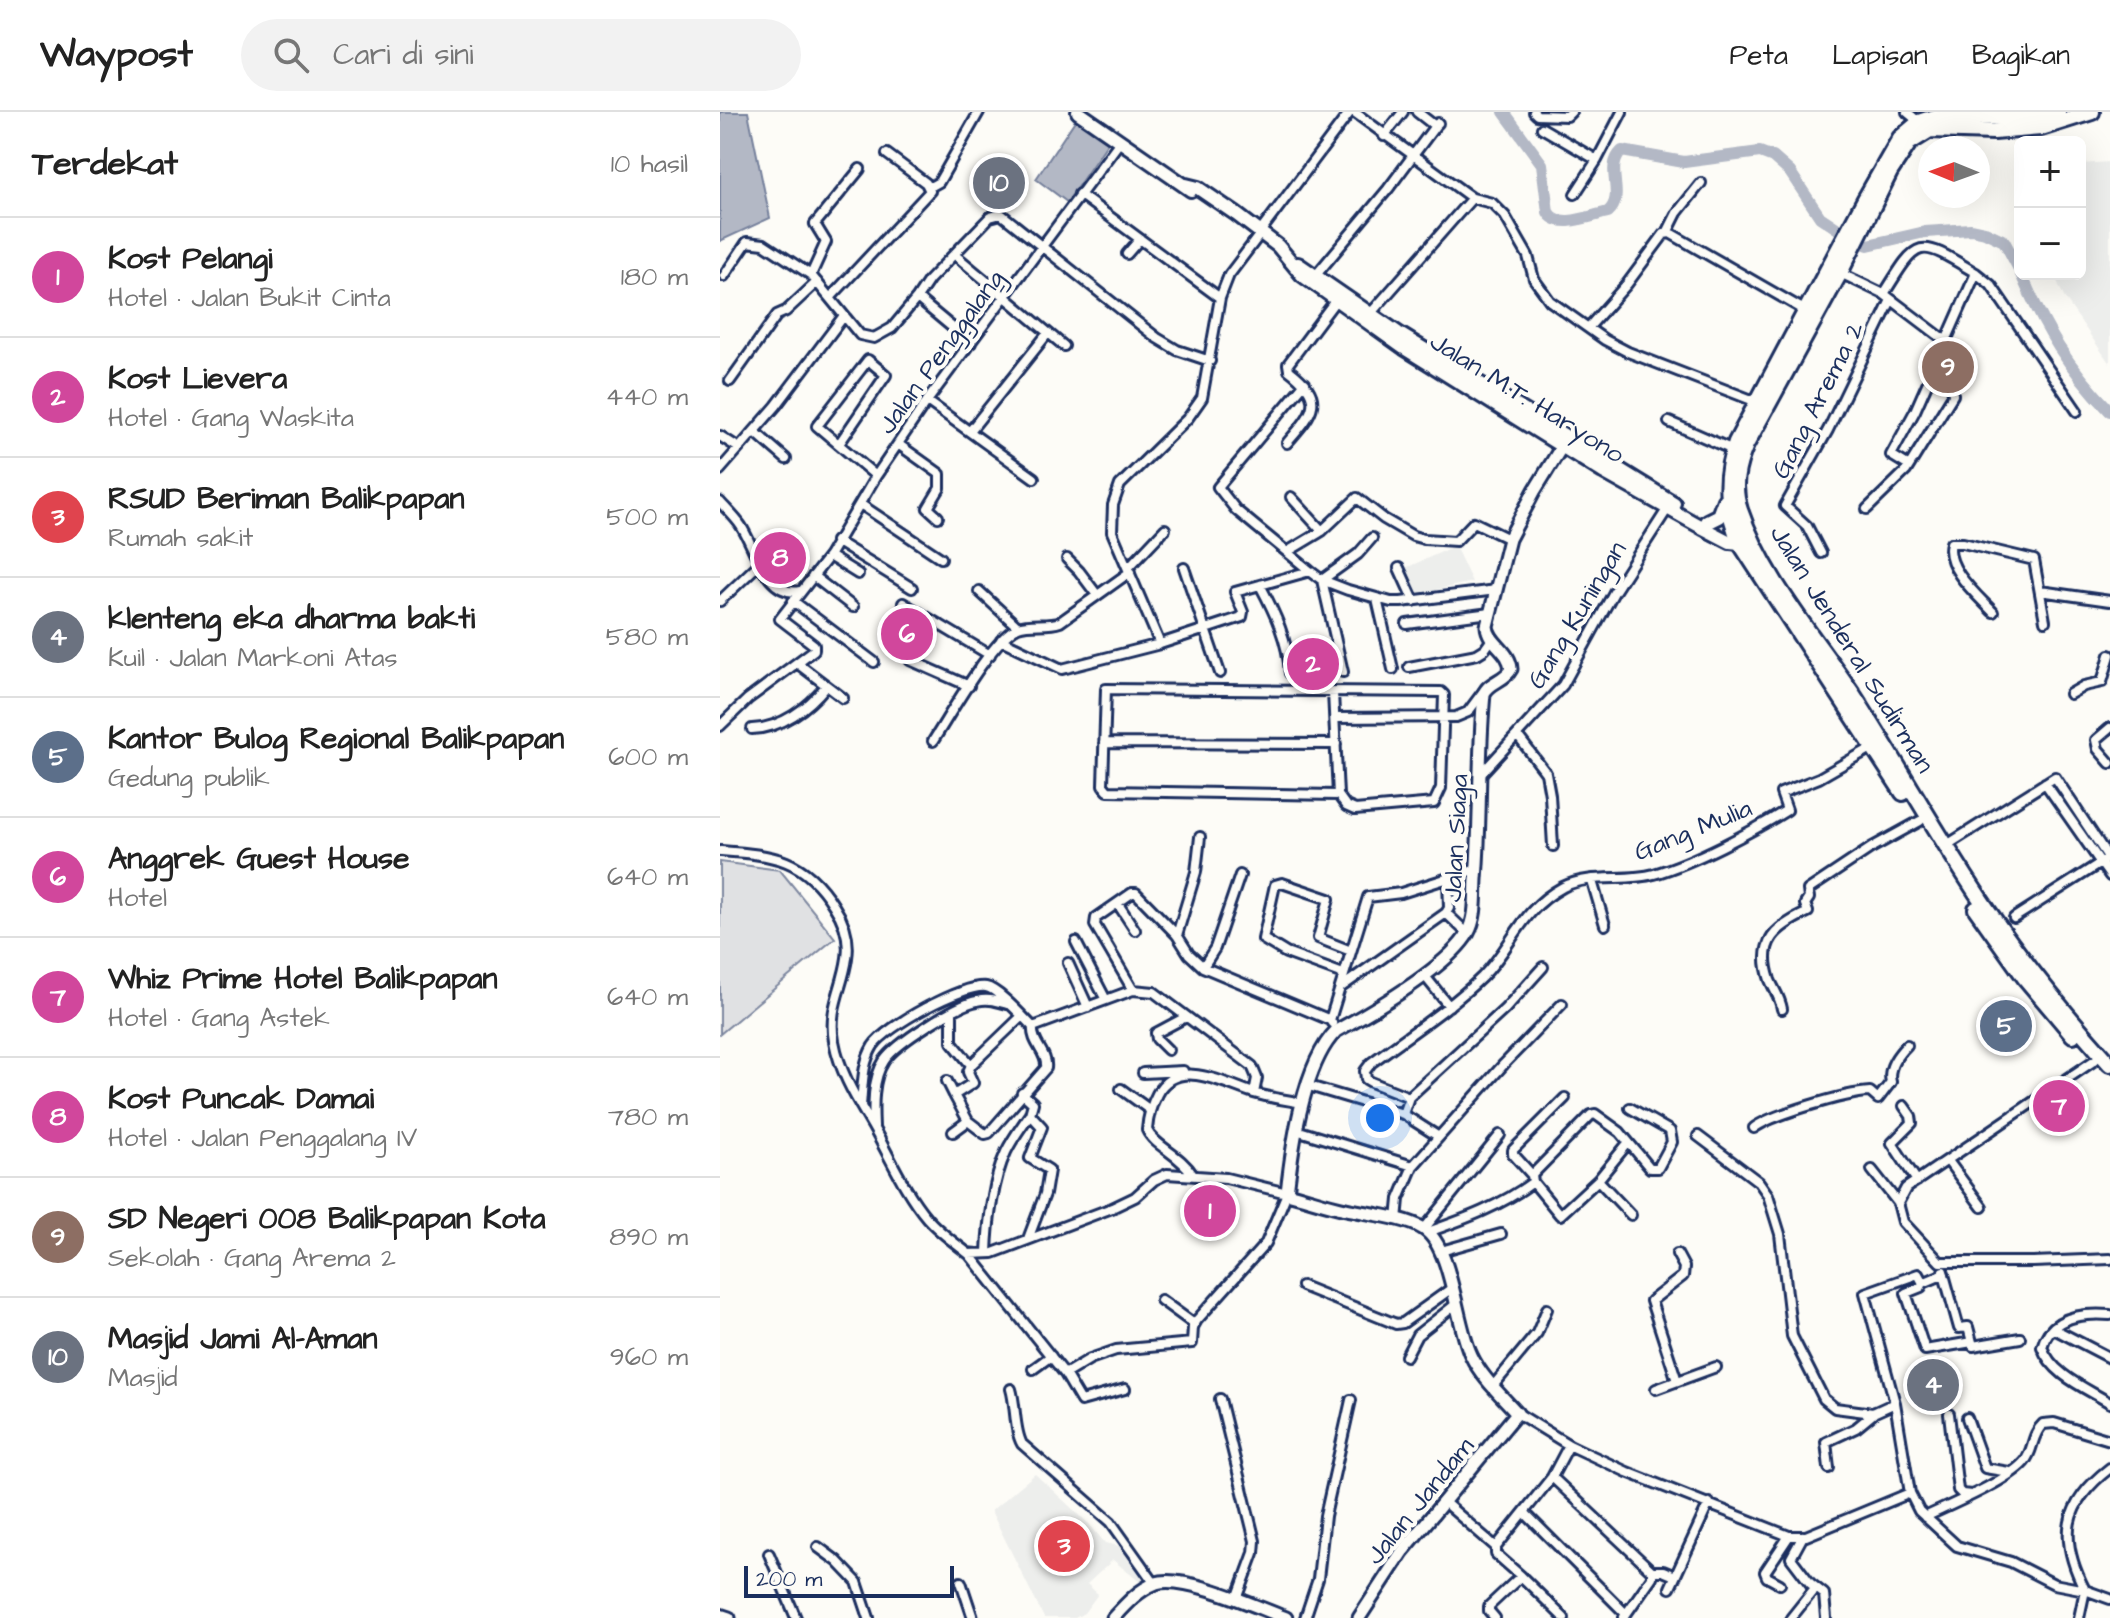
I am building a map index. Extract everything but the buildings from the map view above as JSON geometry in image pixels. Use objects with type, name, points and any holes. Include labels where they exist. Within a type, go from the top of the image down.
[{"type":"highway","name":"Jalan Jenderal Sudirman","points":[[2058,112],[2024,118],[1919,117],[1893,147],[1843,255],[1806,311],[1733,450],[1728,462],[1726,498],[1743,534],[1920,821],[2025,978],[2103,1062],[2110,1078]]},
{"type":"highway","name":"Jalan Jenderal Sudirman","points":[[1862,218],[1901,153],[1909,143],[1930,130],[1994,132],[2041,128],[2092,112]]},
{"type":"highway","name":"Jalan Jenderal Sudirman","points":[[1843,255],[1840,273],[1741,456],[1735,484],[1743,534],[1854,696],[1947,845],[1984,914]]},
{"type":"highway","points":[[1707,522],[1719,516],[1726,498]]},
{"type":"main road","name":"Jalan M.T. Haryono","points":[[1078,112],[1258,235],[1274,251],[1281,252],[1316,275],[1398,333],[1707,522],[1743,534]]},
{"type":"main road","name":"Jalan M.T. Haryono","points":[[1295,263],[1302,275],[1335,301],[1404,348],[1562,446],[1724,539],[1743,534]]},
{"type":"street","points":[[830,298],[883,244],[930,191],[930,187],[939,182],[979,112]]},
{"type":"street","points":[[1160,644],[1112,532],[1115,495],[1120,485],[1188,418],[1202,398],[1220,298],[1229,275],[1352,112],[1472,198],[1485,200],[1499,208],[1528,256],[1540,290],[1550,301],[1628,352],[1757,402]]},
{"type":"street","points":[[1384,136],[1403,112]]},
{"type":"street","points":[[1316,275],[1414,157],[1437,124],[1417,112]]},
{"type":"street","points":[[1534,113],[1565,116],[1571,112]]},
{"type":"street","points":[[1575,194],[1622,112]]},
{"type":"street","points":[[1542,128],[1597,160]]},
{"type":"street","name":"Jalan Penggalang","points":[[793,601],[829,556],[876,476],[927,401],[1121,140]]},
{"type":"street","points":[[887,154],[930,187]]},
{"type":"street","points":[[730,381],[777,315],[786,311],[814,278],[826,243],[815,224],[860,169]]},
{"type":"street","points":[[1589,327],[1667,233],[1677,213],[1701,183]]},
{"type":"street","points":[[1079,194],[1220,298]]},
{"type":"street","points":[[1371,313],[1472,198]]},
{"type":"street","points":[[724,276],[747,242],[758,242],[814,278],[860,335],[874,338],[892,328],[929,280],[995,214],[1007,216],[1096,292],[1157,338],[1177,350],[1210,361]]},
{"type":"street","points":[[1667,233],[1674,234],[1806,311]]},
{"type":"street","points":[[1127,254],[1140,239]]},
{"type":"street","points":[[1887,297],[1901,266],[1918,249],[1936,250],[1976,273],[1991,285],[2077,411]]},
{"type":"street","points":[[955,255],[1064,346]]},
{"type":"street","name":"Gang Arema 2","points":[[1840,273],[1887,297],[1946,341]]},
{"type":"street","points":[[1909,466],[1891,455],[1934,370],[1976,273]]},
{"type":"street","name":"Gang Arema 2","points":[[1821,553],[1807,526],[1785,506],[1828,430],[1887,297]]},
{"type":"street","points":[[917,298],[971,343]]},
{"type":"street","points":[[1287,443],[1313,409],[1312,397],[1305,383],[1289,370],[1288,364],[1335,301]]},
{"type":"street","points":[[720,470],[776,406],[843,317]]},
{"type":"street","points":[[970,431],[1048,333]]},
{"type":"street","points":[[839,444],[886,375],[868,360],[817,426],[876,476]]},
{"type":"street","points":[[1867,509],[1909,466],[1954,392],[1952,382],[1934,370]]},
{"type":"street","points":[[1305,383],[1218,487],[1236,510],[1322,580],[1377,599],[1414,601],[1496,590]]},
{"type":"street","points":[[927,401],[1034,478]]},
{"type":"street","points":[[1669,422],[1733,450]]},
{"type":"street","points":[[754,431],[786,459]]},
{"type":"street","points":[[720,436],[739,448]]},
{"type":"street","points":[[898,444],[941,475],[940,488],[928,508],[938,517]]},
{"type":"street","points":[[1335,718],[1463,716],[1486,689],[1507,676],[1511,669],[1508,657],[1486,630],[1490,613],[1509,539],[1562,446]]},
{"type":"street","points":[[1291,497],[1322,531]]},
{"type":"street","points":[[1287,552],[1322,531],[1353,499],[1360,499],[1384,519],[1419,538],[1455,542],[1475,522],[1509,539]]},
{"type":"street","points":[[720,502],[739,523],[760,563],[777,586],[793,592],[801,591]]},
{"type":"street","points":[[860,504],[941,558]]},
{"type":"street","name":"Gang Kuningan","points":[[1482,773],[1563,685],[1614,592],[1668,508]]},
{"type":"street","points":[[933,741],[1001,640],[1018,627],[1055,624],[1075,613],[1129,570],[1165,529]]},
{"type":"street","points":[[1322,580],[1358,554],[1372,538]]},
{"type":"street","points":[[836,541],[912,588]]},
{"type":"street","points":[[1993,612],[1956,568],[1949,548],[1951,543],[1963,543],[2032,560],[2036,565],[2045,621]]},
{"type":"street","points":[[829,556],[858,574]]},
{"type":"street","points":[[1067,559],[1097,595]]},
{"type":"street","points":[[720,601],[760,563]]},
{"type":"street","points":[[1184,568],[1220,673]]},
{"type":"street","points":[[1399,568],[1414,601]]},
{"type":"street","points":[[1001,640],[1062,669],[1160,644],[1242,617],[1235,592],[1310,571]]},
{"type":"street","points":[[813,576],[853,607]]},
{"type":"street","points":[[1322,580],[1343,672]]},
{"type":"street","points":[[1260,585],[1280,626],[1290,673]]},
{"type":"street","points":[[979,591],[1018,627]]},
{"type":"street","points":[[2040,591],[2110,601]]},
{"type":"street","points":[[1377,599],[1393,669]]},
{"type":"street","points":[[720,726],[748,699],[815,646],[780,620],[793,601],[874,662]]},
{"type":"street","points":[[903,603],[990,655]]},
{"type":"street","points":[[1407,624],[1490,613]]},
{"type":"street","points":[[1409,667],[1477,654],[1492,639]]},
{"type":"street","points":[[2070,694],[2084,686],[2106,684],[2110,655]]},
{"type":"street","points":[[910,660],[969,686]]},
{"type":"street","points":[[797,663],[843,698]]},
{"type":"street","points":[[752,729],[782,724],[826,686]]},
{"type":"street","points":[[1333,692],[1338,795],[1346,806],[1355,810],[1434,803],[1441,788],[1442,692],[1106,689],[1103,785],[1108,791],[1338,795]]},
{"type":"street","name":"Jalan Siaga","points":[[1287,1193],[1303,1103],[1333,1026],[1424,975],[1445,959],[1467,933],[1473,919],[1486,689]]},
{"type":"street","points":[[2110,728],[2096,740],[2098,749],[2110,763]]},
{"type":"street","points":[[1517,735],[1546,773],[1553,846]]},
{"type":"street","points":[[1104,743],[1336,744]]},
{"type":"street","name":"Gang Mulia","points":[[1409,1097],[1371,1082],[1366,1079],[1365,1071],[1371,1063],[1449,1006],[1499,959],[1527,914],[1563,887],[1577,882],[1656,874],[1708,851],[1787,810],[1781,793],[1819,778],[1873,747]]},
{"type":"street","points":[[1947,845],[2055,777],[2107,860],[2110,876]]},
{"type":"street","points":[[2045,783],[2107,860]]},
{"type":"street","points":[[1782,1009],[1780,996],[1769,977],[1768,940],[1793,919],[1808,912],[1805,904],[1809,898],[1808,890],[1871,848],[1920,821]]},
{"type":"street","points":[[1177,935],[1196,872],[1200,837]]},
{"type":"street","points":[[720,851],[781,860],[800,866],[816,879],[838,912],[847,937],[848,953],[834,1006],[833,1039],[846,1080],[912,1200],[930,1221],[969,1254],[1084,1401],[1125,1389]]},
{"type":"street","points":[[2014,918],[2107,860]]},
{"type":"street","points":[[1133,990],[1095,925],[1096,918],[1134,892],[1177,935],[1189,954],[1203,967],[1333,1026],[1343,974],[1368,897],[1401,893],[1477,869]]},
{"type":"street","points":[[1203,967],[1215,948],[1240,875]]},
{"type":"street","points":[[1340,988],[1446,913],[1449,908],[1448,877]]},
{"type":"street","points":[[1592,881],[1605,925]]},
{"type":"street","points":[[1343,974],[1286,953],[1263,939],[1275,885],[1282,883],[1329,899],[1318,938],[1351,951]]},
{"type":"street","points":[[1118,904],[1135,930]]},
{"type":"street","points":[[1446,913],[1467,933]]},
{"type":"street","points":[[1076,942],[1106,1000]]},
{"type":"street","points":[[1068,963],[1088,1007]]},
{"type":"street","points":[[1403,1114],[1409,1097],[1505,1009],[1543,967]]},
{"type":"street","points":[[1424,975],[1449,1006]]},
{"type":"street","points":[[861,1107],[864,1068],[877,1041],[895,1026],[968,990],[992,989],[1033,1027],[1034,1040],[1047,1064],[989,1133],[979,1132],[968,1121],[947,1081]]},
{"type":"street","points":[[968,990],[972,1002]]},
{"type":"street","points":[[1033,1027],[1133,990],[1154,992],[1252,1066],[1257,1078],[1254,1093]]},
{"type":"street","points":[[874,1128],[873,1104],[880,1069],[885,1060],[905,1042],[972,1002],[987,999],[1008,1004]]},
{"type":"street","points":[[1397,1220],[1399,1199],[1413,1166],[1562,1004]]},
{"type":"street","points":[[952,1012],[953,1046],[971,1065]]},
{"type":"street","points":[[954,1095],[973,1083],[968,1072],[971,1065],[1022,1016]]},
{"type":"street","points":[[1168,1050],[1157,1039],[1156,1033],[1186,1017]]},
{"type":"street","points":[[1754,1128],[1766,1119],[1775,1119],[1853,1094],[1870,1092],[1878,1099],[1894,1085],[1889,1076],[1907,1045]]},
{"type":"street","points":[[1898,1203],[1903,1191],[1917,1181],[2103,1062]]},
{"type":"street","points":[[1143,1073],[1180,1070],[1187,1074]]},
{"type":"street","points":[[1193,1175],[1179,1157],[1149,1135],[1147,1130],[1150,1110],[1161,1087],[1179,1075],[1197,1074],[1254,1093],[1303,1103]]},
{"type":"street","points":[[1309,1086],[1403,1114],[1439,1137]]},
{"type":"street","points":[[1121,1089],[1150,1110]]},
{"type":"street","points":[[987,1253],[989,1223],[1002,1163],[1007,1149],[1034,1106],[1022,1093]]},
{"type":"street","points":[[1565,1098],[1513,1150],[1560,1215],[1598,1180],[1628,1143]]},
{"type":"street","points":[[1904,1106],[1912,1123],[1892,1143],[1917,1181]]},
{"type":"street","points":[[1426,1231],[1491,1209],[1533,1178],[1591,1115],[1606,1120],[1654,1169],[1662,1164],[1672,1139],[1670,1131],[1630,1108]]},
{"type":"street","points":[[1028,1239],[1045,1194],[1049,1170],[1030,1158],[1042,1127],[1030,1114]]},
{"type":"street","points":[[953,1132],[968,1121]]},
{"type":"street","points":[[1296,1130],[1413,1166]]},
{"type":"street","points":[[1426,1231],[1500,1135]]},
{"type":"street","points":[[1698,1136],[1752,1176],[1768,1195],[1780,1234],[1792,1336],[1824,1399],[1835,1408],[1873,1413]]},
{"type":"street","points":[[1948,1161],[1982,1207]]},
{"type":"street","points":[[1872,1170],[1898,1203],[1903,1222],[1940,1262],[1959,1328],[1968,1327],[1974,1346],[2020,1338]]},
{"type":"street","points":[[969,1254],[1012,1247],[1112,1208],[1135,1197],[1159,1176],[1193,1175],[1236,1180],[1397,1220],[1426,1231],[1441,1251],[1470,1353],[1493,1386],[1517,1413],[1569,1445],[1627,1472],[1789,1536],[1804,1536],[1910,1493]]},
{"type":"street","points":[[1598,1180],[1631,1215]]},
{"type":"street","points":[[1065,1374],[1090,1359],[1116,1350],[1192,1343],[1194,1324],[1266,1243],[1287,1193]]},
{"type":"street","points":[[1441,1251],[1501,1234]]},
{"type":"street","points":[[1677,1254],[1684,1267],[1683,1276],[1651,1301],[1677,1381]]},
{"type":"street","points":[[1940,1262],[2110,1259]]},
{"type":"street","points":[[1923,1283],[1918,1274],[1865,1293],[1894,1400],[1910,1493],[1919,1511],[1957,1546],[2011,1562],[2054,1584],[2110,1599]]},
{"type":"street","points":[[1944,1274],[1906,1293],[1925,1350],[1972,1342]]},
{"type":"street","points":[[1302,1286],[1396,1324],[1403,1323],[1452,1288]]},
{"type":"street","points":[[1161,1300],[1194,1324]]},
{"type":"street","points":[[1406,1356],[1417,1335],[1455,1305]]},
{"type":"street","points":[[1493,1386],[1537,1333],[1547,1309]]},
{"type":"street","points":[[2110,1315],[2077,1314],[2054,1329],[2042,1347],[2045,1356],[2061,1373],[2110,1403]]},
{"type":"street","points":[[2054,1329],[2110,1358]]},
{"type":"street","points":[[1033,1369],[1051,1356]]},
{"type":"street","points":[[1656,1389],[1716,1367]]},
{"type":"street","points":[[1011,1389],[1017,1413],[1017,1434],[1022,1444],[1111,1522],[1155,1584]]},
{"type":"street","points":[[1220,1399],[1255,1541],[1254,1553],[1237,1599]]},
{"type":"street","points":[[1305,1618],[1318,1579],[1325,1516],[1351,1400]]},
{"type":"street","points":[[1829,1468],[1826,1442],[1856,1428],[1894,1400]]},
{"type":"street","name":"Jalan Jandam","points":[[1359,1618],[1402,1552],[1517,1413]]},
{"type":"street","points":[[1949,1414],[1958,1490],[1971,1495]]},
{"type":"street","points":[[1967,1418],[1985,1468],[2010,1472]]},
{"type":"street","points":[[1925,1517],[1971,1495],[2024,1462],[2033,1438],[2043,1424],[2054,1423],[2110,1440]]},
{"type":"street","points":[[1564,1618],[1496,1554],[1496,1547],[1552,1477],[1569,1445]]},
{"type":"street","points":[[2079,1618],[2085,1590],[2071,1558],[2068,1542],[2070,1515],[2082,1493],[2110,1468]]},
{"type":"street","points":[[1552,1477],[1652,1571],[1675,1576]]},
{"type":"street","points":[[1444,1502],[1496,1547]]},
{"type":"street","points":[[1670,1588],[1709,1503]]},
{"type":"street","points":[[1525,1513],[1625,1616],[1652,1577],[1652,1571]]},
{"type":"street","points":[[1780,1584],[1767,1577],[1765,1572],[1789,1536]]},
{"type":"street","points":[[1804,1536],[1791,1558],[1815,1588],[1822,1591],[1826,1598],[1826,1618]]},
{"type":"street","points":[[818,1547],[857,1582],[869,1618]]},
{"type":"street","points":[[769,1554],[796,1618]]},
{"type":"street","points":[[1495,1618],[1489,1606],[1521,1576]]},
{"type":"street","points":[[1113,1618],[1138,1594],[1155,1584],[1173,1580],[1286,1618]]},
{"type":"street","points":[[961,1582],[973,1618]]},
{"type":"street","points":[[1791,1618],[1815,1588]]},
{"type":"street","points":[[720,1615],[729,1618]]},
{"type":"shaded area","points":[[720,112],[748,112],[770,218],[720,241]]},
{"type":"shaded area","points":[[1076,119],[1109,141],[1067,202],[1036,179]]},
{"type":"shaded area","points":[[2110,162],[2110,364],[2064,297],[2057,280],[2086,280],[2086,164]]},
{"type":"shaded area","points":[[1455,546],[1472,582],[1417,594],[1401,570]]},
{"type":"shaded area","points":[[720,862],[780,870],[835,938],[720,1034]]},
{"type":"shaded area","points":[[1035,1474],[1105,1543],[1124,1547],[1148,1577],[1140,1582],[1113,1560],[1087,1584],[1098,1594],[1084,1613],[1075,1618],[1044,1618],[991,1511]]},
{"type":"waterway","points":[[1504,112],[1542,164],[1548,212],[1559,220],[1575,220],[1608,212],[1616,198],[1614,166],[1622,151],[1684,162],[1760,152],[1773,157],[1790,172],[1820,217],[1853,239],[1868,245],[1925,232],[1971,229],[2004,241],[2014,260]]},
{"type":"waterway","points":[[2024,280],[2059,347],[2081,379],[2110,411]]},
{"type":"waterway","points":[[971,1247],[984,1249]]},
{"type":"waterway","points":[[1544,1425],[1609,1459]]},
{"type":"place","name":"Masjid Jami Al-Aman","points":[[999,183]]},
{"type":"place","name":"SD Negeri 008 Balikpapan Kota","points":[[1948,367]]},
{"type":"place","name":"Kost Puncak Damai","points":[[780,558]]},
{"type":"place","name":"Anggrek Guest House","points":[[907,634]]},
{"type":"place","name":"Kost Lievera","points":[[1313,664]]},
{"type":"place","name":"Kantor Bulog Regional Balikpapan","points":[[2006,1026]]},
{"type":"place","name":"Whiz Prime Hotel Balikpapan","points":[[2059,1106]]},
{"type":"place","name":"Kost Pelangi","points":[[1210,1211]]},
{"type":"place","name":"klenteng eka dharma bakti","points":[[1933,1385]]},
{"type":"place","name":"RSUD Beriman Balikpapan","points":[[1064,1546]]}]
